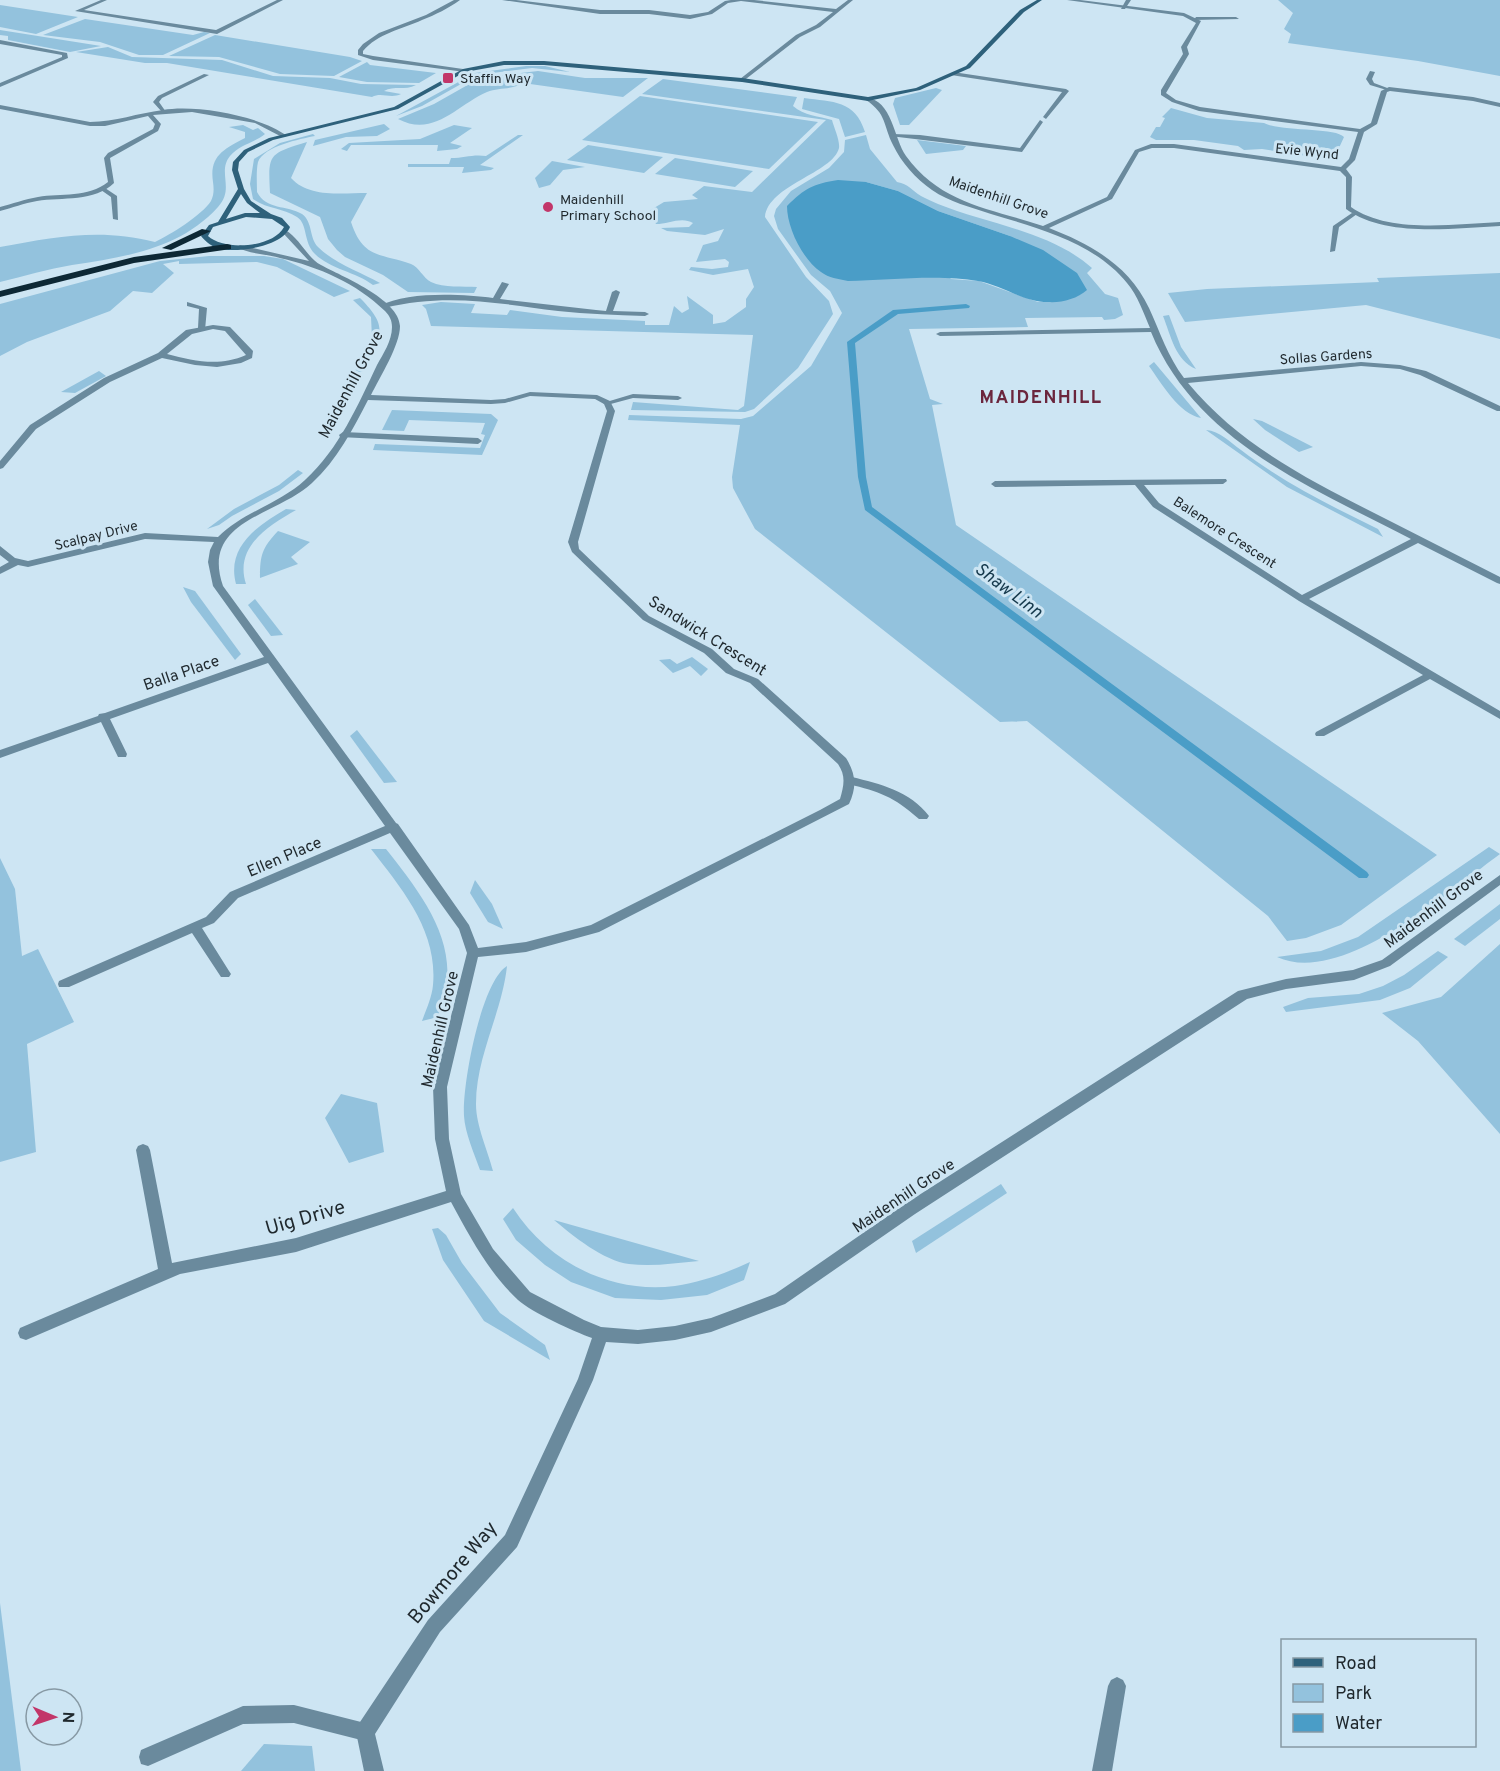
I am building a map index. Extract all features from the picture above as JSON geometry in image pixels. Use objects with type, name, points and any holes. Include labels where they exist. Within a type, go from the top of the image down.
[{"type":"highway","points":[[134,261],[206,231]]},
{"type":"highway","points":[[0,294],[134,261],[227,247]]},
{"type":"street","points":[[105,0],[78,11],[216,32],[281,0]]},
{"type":"street","points":[[458,0],[428,16],[393,29],[364,45],[360,51],[361,55],[371,58],[463,71]]},
{"type":"street","points":[[504,0],[575,9],[700,16],[710,13],[727,2],[741,0],[837,11]]},
{"type":"street","points":[[742,80],[798,36],[818,26],[851,0]]},
{"type":"street","points":[[241,189],[220,221],[206,231],[204,236],[207,241],[240,248],[268,242],[285,232],[287,227],[285,222],[269,216],[249,202],[241,189],[235,170],[236,162],[246,151],[256,145],[284,136],[396,108],[463,71],[493,64],[532,62],[742,80],[868,99],[918,89],[974,62],[1022,11],[1040,0]]},
{"type":"street","points":[[1069,0],[1184,15],[1196,19],[1236,19]]},
{"type":"street","points":[[1123,8],[1129,0]]},
{"type":"street","points":[[575,9],[582,4]]},
{"type":"street","name":"Evie Wynd","points":[[1044,228],[1110,198],[1137,151],[1150,146],[1174,146],[1342,169],[1352,160],[1360,131],[1199,109],[1167,98],[1163,94],[1164,90],[1186,54],[1184,47],[1199,22],[1196,19]]},
{"type":"street","points":[[0,42],[65,54],[64,58],[0,85]]},
{"type":"street","points":[[1372,72],[1369,79],[1372,84],[1388,90],[1428,92],[1500,105]]},
{"type":"street","points":[[952,74],[1066,92],[1046,117]]},
{"type":"street","points":[[164,111],[156,102],[160,97],[206,75]]},
{"type":"street","points":[[1360,131],[1374,124],[1384,91],[1388,90]]},
{"type":"street","name":"Maidenhill Grove","points":[[868,99],[882,107],[898,148],[930,186],[976,207],[1044,228],[1078,242],[1112,264],[1130,281],[1144,302],[1164,352],[1181,381],[1208,411],[1248,446],[1311,485],[1500,581]]},
{"type":"street","points":[[0,107],[90,124],[105,124],[164,111],[192,110],[257,122],[284,136]]},
{"type":"street","points":[[0,208],[38,199],[92,193],[104,189],[111,183],[107,158],[112,151],[158,127],[149,114]]},
{"type":"street","points":[[893,136],[920,136],[1022,150],[1040,123]]},
{"type":"street","points":[[1342,169],[1349,177],[1348,208],[1353,214],[1370,221],[1402,226],[1500,224]]},
{"type":"street","points":[[104,189],[114,196],[116,219]]},
{"type":"street","points":[[1332,251],[1336,226],[1353,214]]},
{"type":"street","points":[[220,221],[245,215],[269,216]]},
{"type":"street","name":"Maidenhill Grove","points":[[285,232],[315,264]]},
{"type":"street","name":"Maidenhill Grove","points":[[240,248],[280,254],[315,264],[356,284],[394,316],[398,329],[365,397],[325,462],[309,481],[295,492],[263,507],[239,523],[220,540],[212,568],[218,586],[465,928],[473,953],[440,1087],[442,1139],[454,1195],[488,1254],[525,1297],[579,1326],[601,1334],[638,1337],[675,1333],[711,1325],[780,1299],[910,1209],[1243,995],[1286,984],[1354,975],[1386,963],[1500,879]]},
{"type":"street","points":[[496,299],[505,284]]},
{"type":"street","points":[[609,313],[615,292]]},
{"type":"street","points":[[384,306],[405,300],[432,297],[496,299],[581,312],[645,314]]},
{"type":"street","points":[[190,304],[203,308],[202,328]]},
{"type":"street","points":[[0,466],[15,445],[33,427],[77,397],[130,368],[161,355],[189,332],[213,327],[227,329],[249,350],[249,356],[229,365],[215,366],[161,355]]},
{"type":"street","points":[[940,334],[1155,330]]},
{"type":"street","name":"Sollas Gardens","points":[[1181,381],[1361,364],[1400,367],[1422,374],[1500,409]]},
{"type":"street","points":[[365,397],[491,402],[540,394],[597,397],[607,403],[633,396],[678,398]]},
{"type":"street","name":"Sandwick Crescent","points":[[607,403],[611,411],[573,542],[575,550],[646,618],[708,651],[730,671],[754,681],[842,761],[852,781]]},
{"type":"street","points":[[343,435],[478,441]]},
{"type":"street","points":[[0,446],[15,445]]},
{"type":"street","name":"Balemore Crescent","points":[[995,484],[1222,481]]},
{"type":"street","name":"Balemore Crescent","points":[[1138,483],[1156,506],[1302,599],[1500,717]]},
{"type":"street","name":"Scalpay Drive","points":[[0,571],[16,562],[28,564],[45,561],[93,547],[145,536],[220,540]]},
{"type":"street","points":[[1302,599],[1417,540]]},
{"type":"street","points":[[0,549],[4,555],[16,562]]},
{"type":"street","name":"Balla Place","points":[[0,754],[270,659]]},
{"type":"street","points":[[1320,734],[1430,675]]},
{"type":"street","points":[[103,716],[122,754]]},
{"type":"street","points":[[473,953],[526,947],[595,929],[845,801],[852,781],[888,789],[903,797],[923,816]]},
{"type":"street","name":"Ellen Place","points":[[64,984],[210,921],[234,895],[394,827]]},
{"type":"street","points":[[195,927],[225,974]]},
{"type":"street","points":[[143,1150],[166,1273]]},
{"type":"street","name":"Uig Drive","points":[[26,1333],[179,1267],[296,1245],[454,1195]]},
{"type":"street","name":"Bowmore Way","points":[[365,1732],[434,1626],[511,1541],[581,1391],[601,1334]]},
{"type":"street","points":[[1102,1771],[1117,1686]]},
{"type":"street","points":[[148,1757],[243,1714],[294,1714],[365,1732],[374,1771]]},
{"type":"green space","points":[[1278,0],[1500,0],[1500,76],[1418,61],[1288,43],[1291,34],[1284,29],[1293,13]]},
{"type":"green space","points":[[0,5],[78,17],[36,34],[0,27]]},
{"type":"green space","points":[[85,19],[193,35],[210,33],[163,55],[139,55],[100,42],[43,35]]},
{"type":"green space","points":[[0,30],[101,46],[70,52],[8,40],[8,36],[0,35]]},
{"type":"green space","points":[[215,35],[350,57],[362,61],[334,76],[280,74],[219,57],[169,56]]},
{"type":"green space","points":[[108,47],[132,57],[222,60],[273,76],[330,78],[361,84],[416,85],[384,91],[401,94],[372,97],[167,63],[145,63],[76,52]]},
{"type":"green space","points":[[367,62],[370,65],[436,73],[419,83],[367,82],[339,77]]},
{"type":"green space","points":[[526,66],[545,66],[570,72],[532,68],[477,75],[422,106],[396,116],[475,73]]},
{"type":"green space","points":[[538,71],[585,78],[648,78],[623,97],[523,83],[515,87],[487,92],[445,118],[434,122],[423,125],[411,124],[398,119],[434,104],[480,78]]},
{"type":"green space","points":[[663,79],[797,97],[793,106],[807,114],[832,120],[838,138],[839,148],[834,157],[777,196],[769,206],[765,217],[806,277],[829,301],[833,314],[798,368],[754,409],[745,412],[631,410],[633,402],[738,410],[744,406],[753,335],[431,326],[426,309],[422,305],[441,302],[475,304],[471,313],[507,315],[510,310],[562,317],[645,321],[645,325],[669,325],[674,306],[682,313],[689,309],[687,296],[713,315],[713,324],[725,322],[746,307],[746,299],[754,287],[748,269],[713,275],[689,270],[691,267],[712,269],[728,267],[729,262],[725,259],[696,262],[703,245],[718,241],[724,229],[705,235],[667,231],[661,228],[689,227],[693,223],[680,220],[656,224],[649,211],[664,202],[698,199],[692,195],[704,186],[752,192],[826,120],[642,94]]},
{"type":"green space","points":[[936,88],[942,90],[909,125],[900,125],[893,104],[895,98]]},
{"type":"green space","points":[[640,96],[818,122],[769,169],[582,140]]},
{"type":"green space","points":[[804,98],[842,104],[855,114],[865,132],[845,137],[839,119],[802,109]]},
{"type":"green space","points":[[1171,108],[1207,118],[1330,132],[1344,137],[1333,161],[1316,156],[1313,159],[1262,149],[1244,150],[1238,146],[1194,140],[1156,140],[1150,137],[1156,127],[1160,127],[1165,118],[1162,117]]},
{"type":"green space","points":[[384,124],[390,129],[377,136],[346,137],[313,146],[315,140]]},
{"type":"green space","points":[[243,125],[253,130],[258,128],[265,134],[230,156],[225,168],[226,187],[223,200],[203,221],[187,233],[151,249],[54,268],[0,282],[0,247],[78,235],[115,235],[155,242],[177,230],[201,212],[211,201],[213,196],[212,173],[216,160],[225,150],[245,138],[245,132],[229,127]]},
{"type":"green space","points":[[454,125],[472,128],[450,143],[462,146],[457,149],[437,151],[438,145],[351,145],[347,151],[341,149],[349,143],[420,139]]},
{"type":"green space","points":[[313,134],[315,136],[292,141],[262,156],[257,166],[257,192],[266,202],[302,214],[308,221],[315,243],[324,253],[380,283],[373,285],[321,259],[311,249],[303,224],[297,217],[253,199],[250,184],[254,159],[280,143]]},
{"type":"green space","points":[[518,135],[523,135],[480,165],[494,168],[491,170],[462,173],[464,167],[408,167],[408,164],[449,164],[451,158],[486,156]]},
{"type":"green space","points":[[866,135],[870,149],[897,182],[925,198],[957,211],[1038,237],[1075,255],[1092,268],[1087,273],[1105,294],[1118,298],[1123,315],[1115,319],[1104,320],[1102,317],[1025,318],[1028,327],[909,329],[930,399],[943,404],[932,405],[956,525],[1437,855],[1341,925],[1306,938],[1287,941],[1268,916],[1027,721],[1000,722],[755,529],[733,488],[732,477],[740,425],[628,420],[629,415],[741,419],[753,416],[811,366],[842,313],[830,291],[811,275],[778,229],[774,216],[776,209],[791,191],[829,168],[844,152],[845,140]],"holes":[[[866,182],[898,191],[938,211],[1010,236],[1052,302],[1038,302],[979,281],[951,279]]]},
{"type":"green space","points":[[917,140],[966,146],[963,150],[926,154]]},
{"type":"green space","points":[[307,142],[291,178],[298,184],[316,192],[367,193],[351,222],[361,243],[367,249],[411,264],[428,280],[436,284],[477,287],[474,293],[408,292],[383,275],[345,257],[328,239],[320,217],[270,193],[269,170],[273,157],[284,150]]},
{"type":"green space","points":[[588,145],[663,157],[644,173],[567,160]]},
{"type":"green space","points":[[675,158],[753,171],[735,187],[655,174]]},
{"type":"green space","points":[[552,161],[585,167],[563,170],[550,185],[539,188],[535,178]]},
{"type":"green space","points":[[209,256],[264,256],[283,259],[350,291],[334,297],[277,267],[257,262],[179,264],[179,261],[163,264],[174,273],[152,293],[133,291],[110,311],[27,342],[0,356],[0,304],[160,261]]},
{"type":"green space","points":[[1500,273],[1500,339],[1366,305],[1185,322],[1168,293],[1207,289],[1379,282],[1377,278]]},
{"type":"green space","points":[[360,298],[376,318],[380,333],[363,371],[353,375],[372,338],[371,317],[353,300]]},
{"type":"green space","points":[[1169,315],[1181,347],[1196,369],[1178,354],[1163,316]]},
{"type":"green space","points":[[1154,362],[1201,418],[1178,405],[1149,366]]},
{"type":"green space","points":[[99,371],[106,376],[75,393],[61,392]]},
{"type":"green space","points":[[392,410],[491,414],[498,420],[482,455],[373,450],[375,444],[480,448],[485,435],[481,434],[485,423],[409,420],[404,431],[382,430]]},
{"type":"green space","points":[[1253,419],[1262,421],[1313,447],[1299,452],[1265,430]]},
{"type":"green space","points":[[1206,430],[1220,435],[1257,462],[1325,503],[1378,529],[1383,537],[1287,487]]},
{"type":"green space","points":[[298,470],[303,473],[279,491],[219,525],[207,529],[234,509],[279,485]]},
{"type":"green space","points":[[286,509],[296,510],[275,523],[256,539],[245,559],[246,584],[236,584],[234,571],[240,548],[255,530]]},
{"type":"green space","points":[[278,531],[310,542],[291,557],[298,564],[260,578],[263,552]]},
{"type":"green space","points":[[183,587],[195,591],[241,654],[235,660],[191,602]]},
{"type":"green space","points":[[255,599],[283,635],[271,636],[248,605]]},
{"type":"green space","points":[[692,657],[708,669],[701,676],[690,666],[673,673],[659,660],[670,659],[677,664]]},
{"type":"green space","points":[[357,730],[397,782],[384,783],[350,736]]},
{"type":"green space","points":[[1489,847],[1500,854],[1394,931],[1363,947],[1332,959],[1303,963],[1277,957],[1321,951],[1358,937]]},
{"type":"green space","points":[[371,849],[386,849],[419,894],[438,927],[447,962],[446,985],[438,1017],[422,1021],[433,985],[433,965],[424,929],[406,895]]},
{"type":"green space","points":[[0,858],[15,889],[22,956],[38,949],[74,1022],[27,1044],[36,1152],[0,1162]]},
{"type":"green space","points":[[475,880],[492,904],[503,929],[488,922],[470,893]]},
{"type":"green space","points":[[1500,904],[1500,919],[1465,946],[1454,939]]},
{"type":"green space","points":[[1500,944],[1500,1134],[1418,1041],[1382,1013],[1441,997]]},
{"type":"green space","points":[[1438,951],[1448,957],[1410,988],[1380,1000],[1286,1012],[1283,1007],[1308,998],[1359,994],[1383,986],[1404,975]]},
{"type":"green space","points":[[507,966],[477,1086],[478,1121],[493,1171],[480,1170],[465,1123],[466,1082],[481,1012],[498,976]]},
{"type":"green space","points":[[341,1094],[377,1103],[384,1152],[349,1163],[325,1118]]},
{"type":"green space","points":[[1001,1184],[1007,1193],[916,1253],[912,1241]]},
{"type":"green space","points":[[513,1208],[527,1227],[562,1259],[604,1279],[627,1285],[675,1286],[714,1277],[750,1262],[744,1280],[707,1295],[661,1300],[615,1298],[571,1282],[545,1265],[516,1240],[503,1219]]},
{"type":"green space","points":[[554,1220],[699,1261],[646,1265],[619,1262],[589,1247]]},
{"type":"green space","points":[[438,1228],[446,1235],[462,1263],[500,1313],[545,1345],[550,1360],[484,1321],[443,1260],[432,1229]]},
{"type":"green space","points":[[0,1603],[21,1771],[0,1771]]},
{"type":"green space","points":[[264,1744],[312,1746],[315,1771],[241,1771]]},
{"type":"water","points":[[838,180],[866,182],[898,191],[938,211],[1043,250],[1077,273],[1087,290],[1069,300],[1048,302],[1030,299],[987,283],[963,279],[848,281],[827,276],[814,266],[802,251],[793,233],[787,206],[810,188]]},
{"type":"waterway","name":"Shaw Linn","points":[[966,306],[896,312],[851,342],[862,477],[868,508],[1363,875]]},
{"type":"place","name":"Staffin Way","points":[[448,78]]},
{"type":"place","name":"Maidenhill Primary School","points":[[548,207]]},
{"type":"district","name":"MAIDENHILL","points":[[1041,397]]}]
